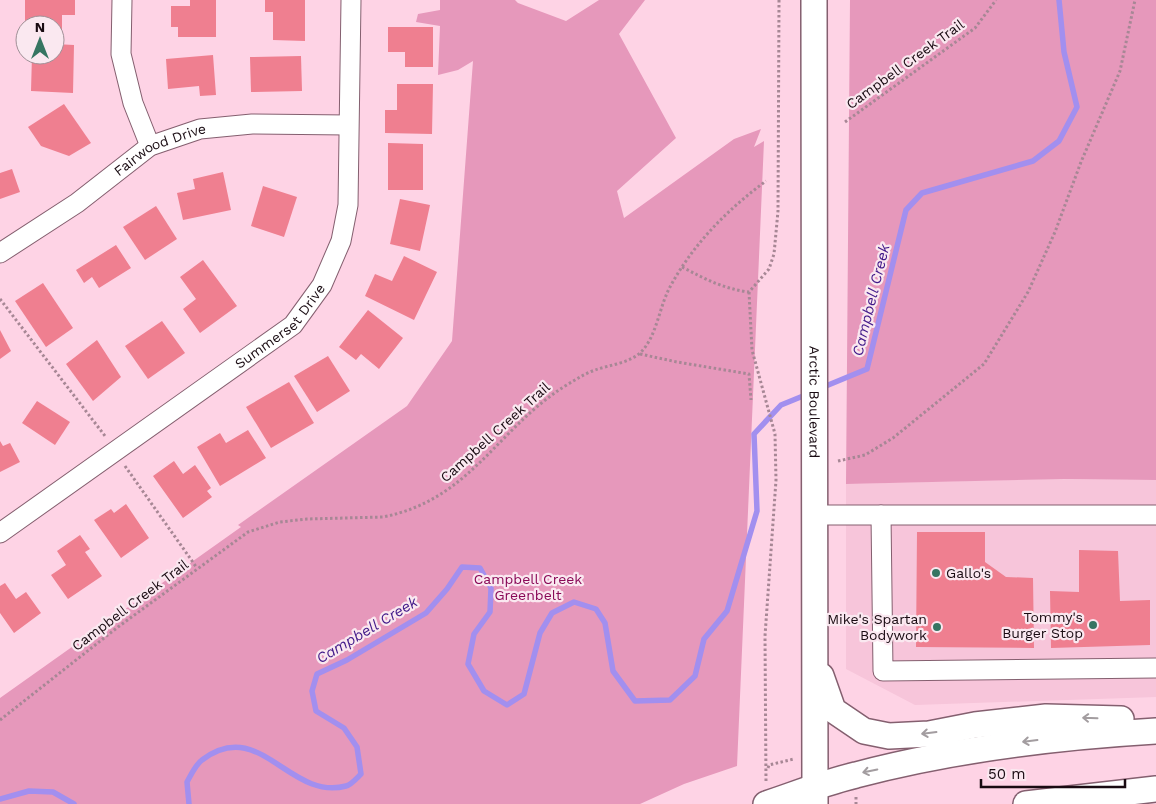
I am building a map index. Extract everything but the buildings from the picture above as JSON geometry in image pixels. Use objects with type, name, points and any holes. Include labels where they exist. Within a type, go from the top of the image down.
[{"type":"main road","name":"Arctic Boulevard","points":[[814,0],[813,340],[826,458],[814,515],[815,796]]},
{"type":"main road","points":[[815,660],[833,710],[864,731],[889,736],[929,734],[975,725],[1046,717],[1156,722]]},
{"type":"main road","points":[[766,804],[815,796],[855,775],[941,756],[1027,741],[1156,731]]},
{"type":"main road","points":[[1026,804],[1156,789]]},
{"type":"street","points":[[122,0],[121,54],[133,103],[150,146]]},
{"type":"street","name":"Summerset Drive","points":[[0,533],[293,325],[322,285],[341,241],[348,205],[351,0]]},
{"type":"street","name":"Fairwood Drive","points":[[0,253],[77,203],[150,146],[200,129],[252,124],[348,125]]},
{"type":"street","points":[[814,515],[1156,515]]},
{"type":"street","points":[[881,515],[883,671],[1156,668]]},
{"type":"path","points":[[767,771],[765,636],[776,480],[775,434],[752,350],[749,292],[769,269],[776,239],[779,0]]},
{"type":"path","name":"Campbell Creek Trail","points":[[845,122],[975,28],[996,0]]},
{"type":"path","points":[[826,458],[865,456],[893,438],[984,364],[1028,292],[1055,232],[1081,162],[1120,70],[1135,0]]},
{"type":"path","points":[[751,400],[749,374],[640,354],[651,335],[670,286],[682,268],[718,220],[734,205],[766,181]]},
{"type":"path","points":[[682,268],[732,290],[749,292]]},
{"type":"path","points":[[0,299],[115,453],[197,568]]},
{"type":"path","name":"Campbell Creek Trail","points":[[0,720],[118,627],[240,537],[258,528],[280,522],[307,519],[383,517],[423,505],[467,475],[555,392],[580,377],[640,354]]},
{"type":"shaded area","points":[[1044,479],[1156,480],[1156,697],[915,705],[846,669],[846,484]]},
{"type":"green space","name":"Campbell Creek Greenbelt","points":[[440,0],[515,0],[518,3],[566,21],[599,0],[645,0],[619,34],[676,138],[617,191],[624,218],[734,139],[761,129],[754,147],[764,141],[737,766],[684,784],[640,804],[0,804],[0,698],[241,527],[238,525],[407,406],[452,341],[473,61],[458,70],[438,75],[440,26],[416,22],[418,14],[440,10]]},
{"type":"green space","points":[[850,0],[1156,0],[1156,480],[1064,479],[846,484]]},
{"type":"waterway","name":"Campbell Creek","points":[[821,388],[867,369],[906,210],[922,193],[1033,161],[1059,141],[1077,107],[1064,52],[1059,0]]},
{"type":"waterway","name":"Campbell Creek","points":[[189,804],[187,782],[194,770],[202,760],[223,749],[241,748],[258,753],[308,782],[326,787],[346,786],[354,781],[361,774],[357,747],[344,728],[316,711],[312,691],[317,674],[347,660],[426,613],[447,589],[462,567],[480,568],[491,588],[490,612],[474,634],[468,664],[484,691],[507,705],[524,694],[540,633],[552,613],[574,602],[596,609],[605,623],[613,671],[635,701],[670,700],[695,676],[704,639],[727,611],[757,511],[754,434],[781,405],[808,394]]},
{"type":"waterway","name":"Campbell Creek","points":[[0,799],[29,791],[53,792],[74,804]]},
{"type":"place","name":"Gallo's","points":[[936,573]]},
{"type":"place","name":"Tommy's Burger Stop","points":[[1093,625]]},
{"type":"place","name":"Mike's Spartan Bodywork","points":[[937,627]]}]
